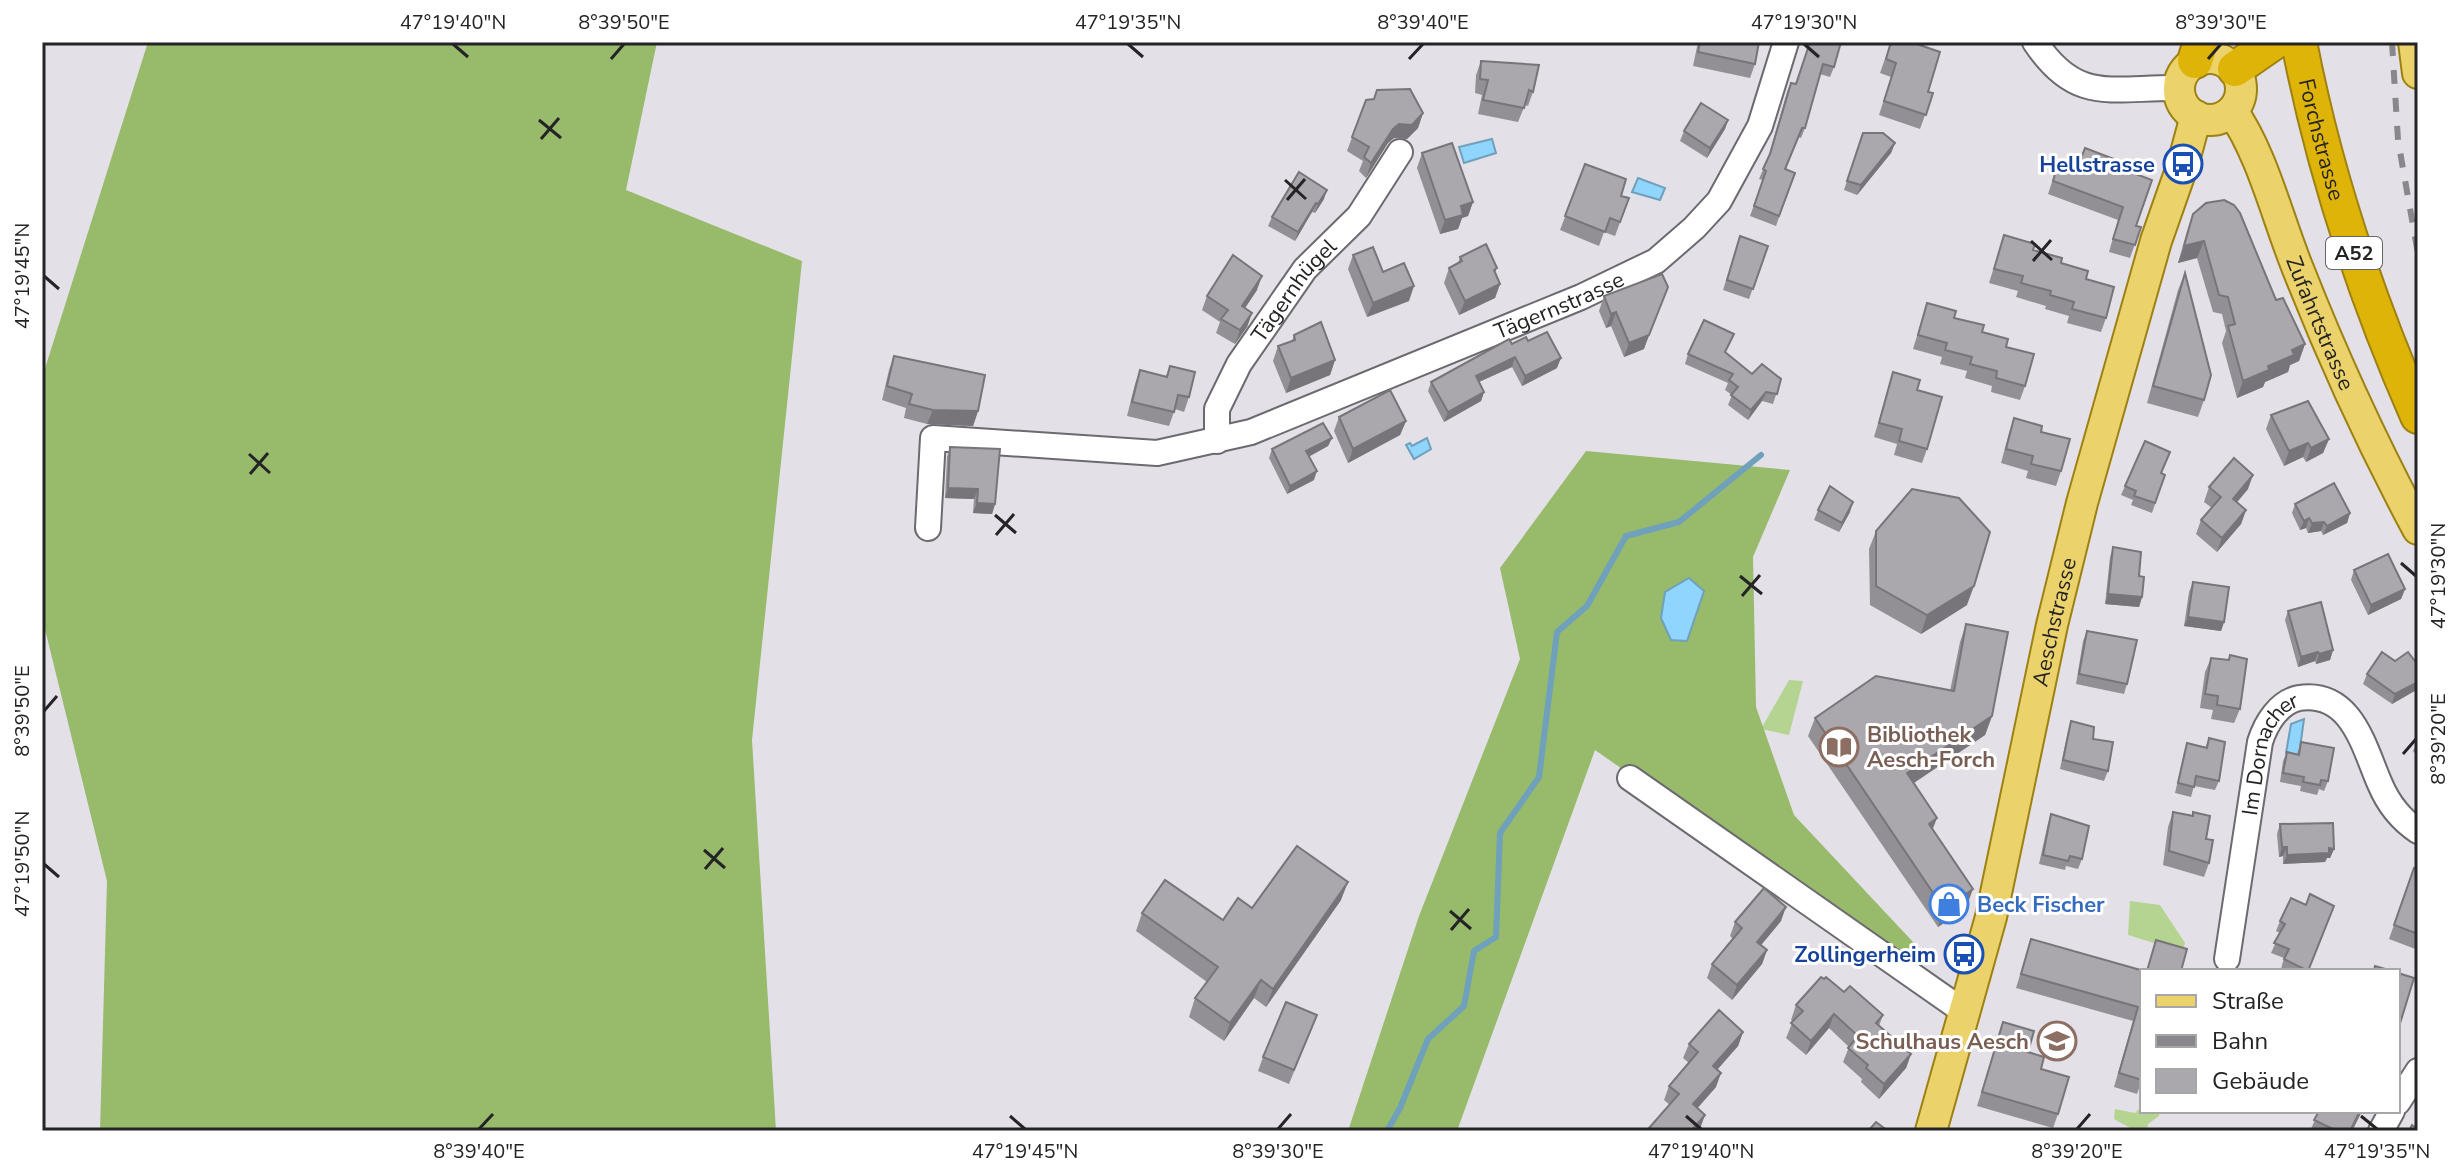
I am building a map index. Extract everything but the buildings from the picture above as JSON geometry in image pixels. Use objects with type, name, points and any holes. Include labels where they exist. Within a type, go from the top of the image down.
[{"type":"highway","points":[[2235,69],[2274,42]]},
{"type":"highway","name":"Forchstrasse","points":[[2299,42],[2313,65],[2363,239],[2390,316],[2418,382]]},
{"type":"highway","name":"Forchstrasse","points":[[2313,65],[2350,241],[2390,353],[2418,416]]},
{"type":"main road","points":[[2414,42],[2418,73]]},
{"type":"main road","points":[[2207,58],[2219,59],[2235,69],[2242,91],[2232,111],[2219,119],[2196,116],[2185,107],[2192,64],[2207,58]]},
{"type":"main road","name":"Zufahrtstrasse","points":[[2232,111],[2248,138],[2297,268],[2349,392],[2418,529]]},
{"type":"main road","name":"Aeschstrasse","points":[[1931,1131],[1991,917],[2052,625],[2082,503],[2156,241],[2196,116]]},
{"type":"street","name":"Tägernstrasse","points":[[928,528],[933,438],[1157,453],[1217,441],[1251,432],[1567,303],[1656,261],[1719,201],[1760,126],[1786,42]]},
{"type":"street","points":[[2035,42],[2049,63],[2070,81],[2097,89],[2192,64]]},
{"type":"street","name":"Tägernhügel","points":[[1217,441],[1217,409],[1239,364],[1305,269],[1359,216],[1400,152]]},
{"type":"street","name":"Im Dornacher","points":[[2227,959],[2260,742],[2268,723],[2288,702],[2314,697],[2342,710],[2362,737],[2380,786],[2391,804],[2403,821],[2418,831]]},
{"type":"street","points":[[1630,778],[1966,1013]]},
{"type":"street","points":[[2400,1099],[2418,1071]]},
{"type":"street","points":[[2381,1131],[2391,1113]]},
{"type":"green space","points":[[148,42],[657,42],[626,190],[802,261],[752,740],[776,1131],[100,1131],[107,881],[42,617],[42,378]]},
{"type":"green space","points":[[1586,451],[1790,470],[1753,557],[1756,707],[1794,815],[1913,942],[1901,964],[1595,750],[1457,1131],[1348,1131],[1419,916],[1520,659],[1500,568]]},
{"type":"green space","points":[[1789,680],[1803,681],[1789,735],[1761,729]]},
{"type":"green space","points":[[2130,901],[2160,905],[2185,943],[2183,952],[2128,935]]},
{"type":"green space","points":[[2140,1108],[2140,1113],[2160,1113],[2148,1124],[2147,1131],[2136,1131],[2114,1119],[2115,1109],[2135,1113]]},
{"type":"water","points":[[1492,139],[1496,153],[1464,163],[1459,147]]},
{"type":"water","points":[[1638,178],[1665,188],[1660,200],[1632,192]]},
{"type":"water","points":[[1427,438],[1431,449],[1414,459],[1406,445],[1410,443],[1412,446]]},
{"type":"water","points":[[1689,578],[1704,591],[1687,641],[1671,640],[1661,618],[1665,592]]},
{"type":"water","points":[[2304,719],[2299,755],[2286,753],[2291,724]]},
{"type":"waterway","points":[[1387,1131],[1400,1108],[1428,1039],[1464,1006],[1474,951],[1496,937],[1500,833],[1539,777],[1557,632],[1587,606],[1626,536],[1679,522],[1761,455]]},
{"type":"railway","points":[[2392,42],[2398,140],[2418,254]]},
{"type":"place","name":"Hellstrasse","points":[[2183,164]]},
{"type":"place","name":"Bibliothek Aesch-Forch","points":[[1839,747]]},
{"type":"place","name":"Beck Fischer","points":[[1949,904]]},
{"type":"place","name":"Zollingerheim","points":[[1964,954]]},
{"type":"place","name":"Schulhaus Aesch","points":[[2057,1041]]}]
